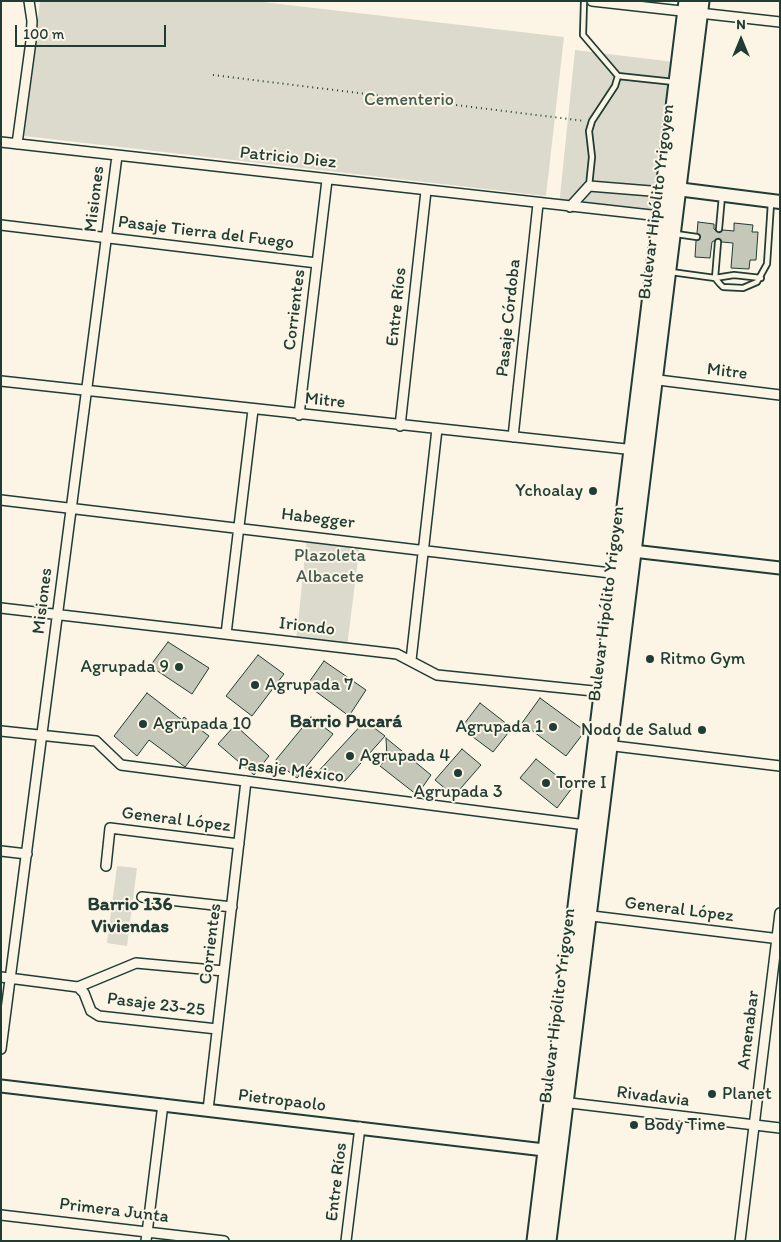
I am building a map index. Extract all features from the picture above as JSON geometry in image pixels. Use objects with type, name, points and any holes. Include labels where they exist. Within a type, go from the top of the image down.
[{"type":"highway","name":"Bulevar Hipólito Yrigoyen","points":[[647,379],[667,272],[672,234],[670,191],[676,82],[693,6]]},
{"type":"highway","name":"Bulevar Hipólito Yrigoyen","points":[[548,1241],[552,1150],[647,379],[660,216],[670,191],[693,6]]},
{"type":"highway","name":"Bulevar Hipólito Yrigoyen","points":[[582,914],[586,825],[603,745],[603,692],[623,575]]},
{"type":"highway","points":[[535,1241],[552,1150]]},
{"type":"main road","points":[[670,191],[776,202]]},
{"type":"street","points":[[17,144],[31,41],[32,21],[29,1]]},
{"type":"street","points":[[592,1],[693,6],[780,22]]},
{"type":"street","name":"Patricio Diez","points":[[1,142],[426,192],[660,216]]},
{"type":"street","name":"Misiones","points":[[1,1050],[6,977],[27,854],[117,156]]},
{"type":"street","name":"Corrientes","points":[[299,415],[327,180]]},
{"type":"street","points":[[570,207],[589,186],[670,191]]},
{"type":"street","name":"Entre Ríos","points":[[400,426],[426,192]]},
{"type":"street","name":"Pasaje Córdoba","points":[[513,436],[538,204]]},
{"type":"street","name":"Pasaje Tierra del Fuego","points":[[1,225],[317,263]]},
{"type":"street","name":"Mitre","points":[[647,379],[780,395]]},
{"type":"street","name":"Mitre","points":[[1,381],[638,451]]},
{"type":"street","points":[[226,634],[253,410]]},
{"type":"street","points":[[411,660],[437,429]]},
{"type":"street","name":"Habegger","points":[[1,500],[623,575]]},
{"type":"street","points":[[626,549],[780,568]]},
{"type":"street","name":"Iriondo","points":[[1,608],[398,654],[411,660],[424,670],[437,675],[603,692]]},
{"type":"street","name":"Pasaje México","points":[[1,731],[96,741],[121,765],[586,825]]},
{"type":"street","points":[[603,745],[780,766]]},
{"type":"street","name":"Corrientes","points":[[208,1110],[246,781]]},
{"type":"street","name":"General López","points":[[106,866],[110,828],[239,844]]},
{"type":"street","points":[[1,851],[27,854]]},
{"type":"street","points":[[142,897],[232,907]]},
{"type":"street","name":"Amenabar","points":[[740,1241],[780,913]]},
{"type":"street","name":"General López","points":[[582,914],[778,939]]},
{"type":"street","points":[[6,977],[78,987],[136,963],[224,971]]},
{"type":"street","name":"Pasaje 23-25","points":[[78,987],[84,992],[90,1011],[99,1016],[218,1029]]},
{"type":"street","name":"Pietropaolo","points":[[1,1086],[552,1150]]},
{"type":"street","name":"Rivadavia","points":[[558,1102],[780,1128]]},
{"type":"street","points":[[147,1236],[163,1104]]},
{"type":"street","name":"Entre Ríos","points":[[346,1241],[360,1128]]},
{"type":"street","name":"Primera Junta","points":[[1,1214],[147,1236],[224,1241]]},
{"type":"lane","points":[[584,1],[583,36],[618,76],[676,82]]},
{"type":"lane","points":[[589,186],[592,157],[589,131],[592,122],[615,86],[618,76]]},
{"type":"lane","points":[[719,229],[722,195]]},
{"type":"lane","points":[[718,242],[715,278],[723,287],[743,288],[752,286],[761,278],[767,264],[776,202]]},
{"type":"lane","points":[[672,234],[697,237]]},
{"type":"lane","points":[[667,272],[715,278],[734,275],[761,278]]},
{"type":"path","points":[[213,75],[592,122]]},
{"type":"green space","name":"Cementerio","points":[[40,1],[254,1],[564,37],[546,196],[24,136]]},
{"type":"green space","points":[[575,50],[674,62],[655,216],[559,206]]},
{"type":"green space","name":"Plazoleta Albacete","points":[[307,536],[360,543],[347,647],[296,641]]},
{"type":"green space","points":[[117,866],[137,868],[127,946],[107,943]]},
{"type":"building","points":[[698,222],[714,224],[714,229],[719,233],[723,230],[734,231],[734,223],[753,225],[752,232],[758,232],[756,260],[750,260],[749,269],[731,268],[733,243],[722,242],[719,238],[712,242],[710,258],[695,257],[696,241],[701,237],[697,233]]},
{"type":"building","name":"Agrupada 9","points":[[168,642],[209,668],[192,694],[150,666]]},
{"type":"building","name":"Agrupada 7","points":[[258,655],[284,674],[252,716],[226,696]]},
{"type":"building","points":[[324,661],[366,690],[349,716],[307,685]]},
{"type":"building","points":[[147,693],[182,720],[184,717],[209,736],[185,767],[149,740],[137,756],[114,736]]},
{"type":"building","name":"Agrupada 1","points":[[540,698],[585,731],[566,756],[522,723]]},
{"type":"building","points":[[480,703],[512,728],[493,752],[461,728]]},
{"type":"building","points":[[311,717],[333,734],[297,778],[275,761]]},
{"type":"building","name":"Agrupada 4","points":[[365,721],[385,736],[345,781],[314,776]]},
{"type":"building","points":[[235,725],[269,756],[254,775],[218,744]]},
{"type":"building","points":[[386,738],[431,775],[417,795],[380,766],[387,757]]},
{"type":"building","name":"Agrupada 3","points":[[462,749],[481,765],[454,796],[435,780]]},
{"type":"building","name":"Torre I","points":[[536,759],[572,788],[557,808],[520,778]]},
{"type":"place","name":"Ychoalay","points":[[593,491]]},
{"type":"place","name":"Ritmo Gym","points":[[650,659]]},
{"type":"place","name":"Agrupada 9","points":[[179,667]]},
{"type":"place","name":"Agrupada 7","points":[[255,685]]},
{"type":"place","name":"Agrupada 10","points":[[143,724]]},
{"type":"place","name":"Agrupada 1","points":[[553,727]]},
{"type":"place","name":"Nodo de Salud","points":[[702,730]]},
{"type":"place","name":"Agrupada 4","points":[[350,756]]},
{"type":"place","name":"Agrupada 3","points":[[458,773]]},
{"type":"place","name":"Torre I","points":[[546,783]]},
{"type":"place","name":"Planet","points":[[712,1094]]},
{"type":"place","name":"Body Time","points":[[634,1125]]},
{"type":"district","name":"Barrio Pucará","points":[[346,722]]},
{"type":"district","name":"Barrio 136 Viviendas","points":[[130,916]]}]
